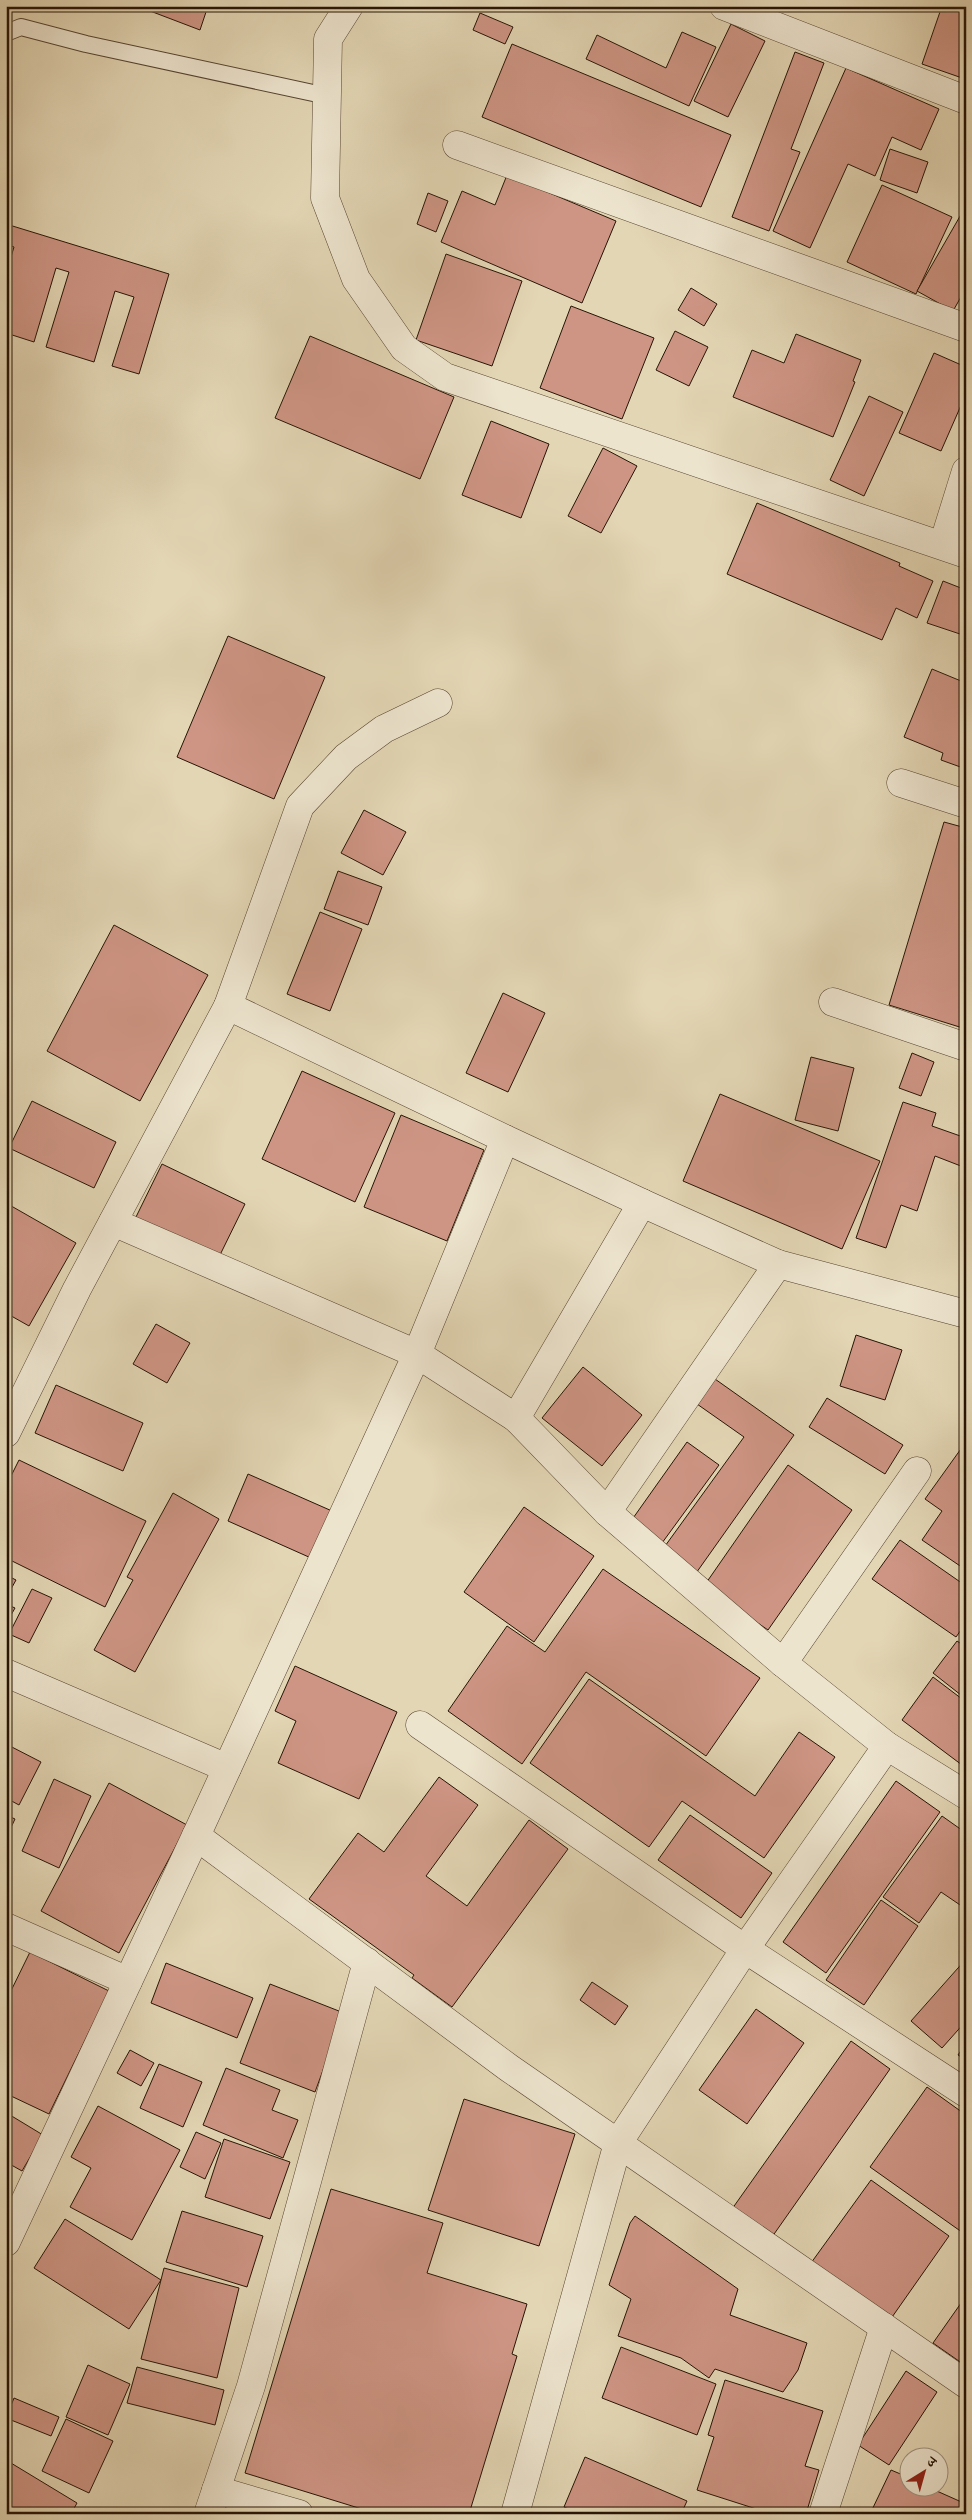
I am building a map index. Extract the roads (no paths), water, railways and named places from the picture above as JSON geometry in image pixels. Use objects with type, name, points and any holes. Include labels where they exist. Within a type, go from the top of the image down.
[{"type":"street","points":[[349,6],[328,39],[325,198],[356,279],[404,348],[445,377],[954,549],[966,471]]},
{"type":"street","points":[[724,6],[966,100]]},
{"type":"street","points":[[457,145],[966,328]]},
{"type":"street","points":[[6,1433],[113,1222],[228,1006],[300,806],[346,756],[384,729],[438,703]]},
{"type":"street","points":[[901,783],[966,804]]},
{"type":"street","points":[[832,1002],[966,1047]]},
{"type":"street","points":[[228,1006],[642,1203],[778,1264],[966,1314]]},
{"type":"street","points":[[6,2242],[15,2199],[128,1981],[196,1836],[417,1354],[505,1138]]},
{"type":"street","points":[[516,1418],[642,1203]]},
{"type":"street","points":[[113,1222],[417,1354],[516,1418],[607,1512],[783,1663],[887,1746],[966,1795]]},
{"type":"street","points":[[607,1512],[778,1264]]},
{"type":"street","points":[[783,1663],[917,1470]]},
{"type":"street","points":[[6,1673],[226,1768]]},
{"type":"street","points":[[420,1725],[745,1949],[966,2093]]},
{"type":"street","points":[[515,2514],[618,2143],[745,1949],[887,1746]]},
{"type":"street","points":[[196,1836],[509,2068],[966,2384]]},
{"type":"street","points":[[6,1927],[128,1981]]},
{"type":"street","points":[[299,2514],[212,2502],[251,2386],[367,1962]]},
{"type":"street","points":[[823,2514],[884,2327]]},
{"type":"lane","points":[[6,33],[21,27],[86,44],[327,96]]}]
